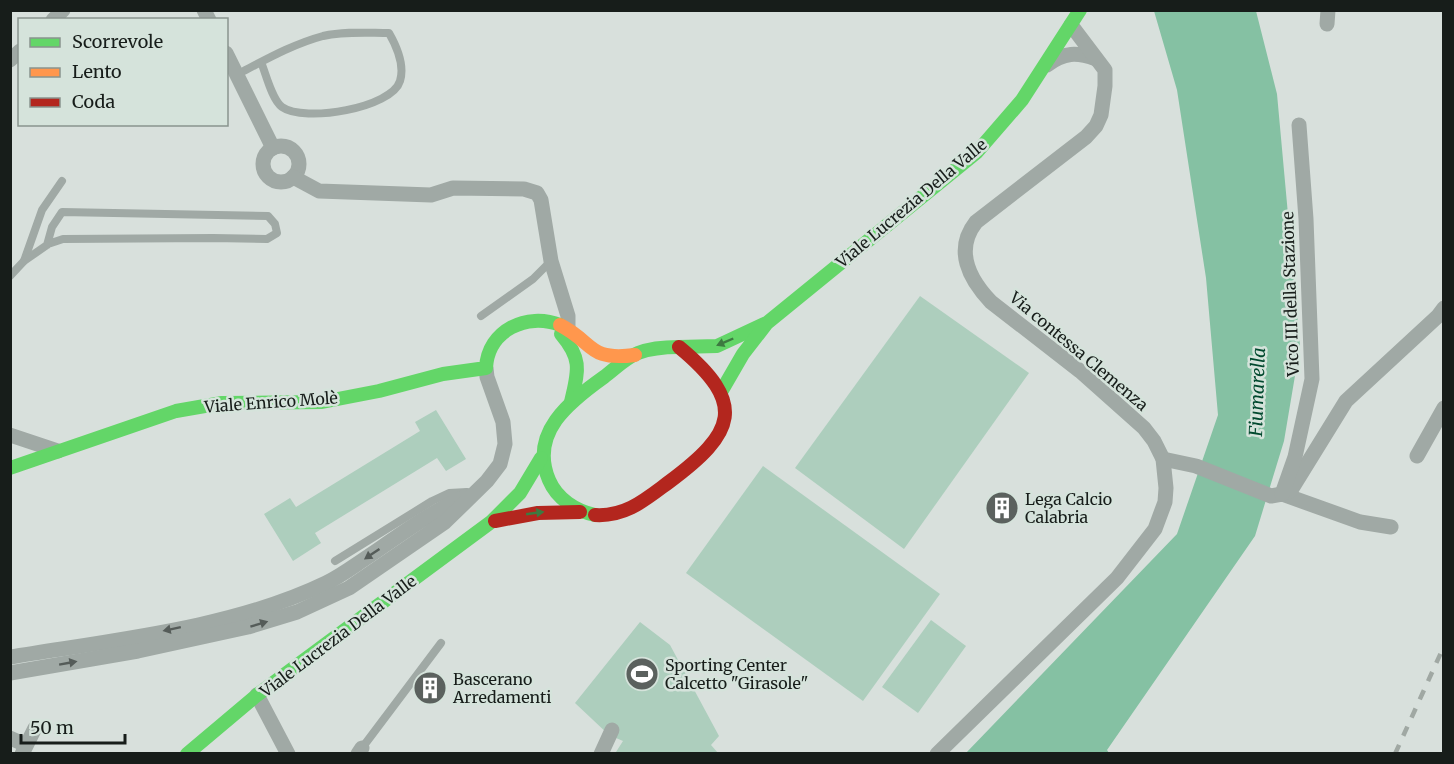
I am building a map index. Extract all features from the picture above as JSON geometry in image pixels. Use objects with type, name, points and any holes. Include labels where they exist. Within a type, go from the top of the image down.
[{"type":"main road","name":"Viale Lucrezia Della Valle","points":[[492,522],[538,513],[579,512],[611,515],[623,513],[691,465],[713,445],[720,434],[724,413],[721,392],[743,354],[767,323],[977,152],[1022,100],[1067,24],[1080,10]]},
{"type":"main road","points":[[486,368],[489,348],[497,337],[507,329],[528,321],[548,322],[568,328],[592,349],[603,355],[615,357],[635,355]]},
{"type":"main road","points":[[548,322],[570,344],[579,362],[579,372],[571,402]]},
{"type":"main road","name":"Viale Lucrezia Della Valle","points":[[187,753],[257,695],[512,505],[530,481],[541,458],[547,434],[571,402],[635,355],[657,348],[717,346],[767,323]]},
{"type":"main road","points":[[679,347],[704,368],[721,392]]},
{"type":"main road","name":"Viale Enrico Molè","points":[[10,468],[160,415],[185,409],[222,403],[322,402],[379,391],[443,374],[486,368]]},
{"type":"main road","points":[[541,458],[543,472],[559,498],[579,512]]},
{"type":"street","points":[[1067,24],[1099,60]]},
{"type":"street","points":[[1043,68],[1057,58],[1070,53],[1082,53],[1099,60]]},
{"type":"street","points":[[228,56],[273,148]]},
{"type":"street","name":"Via contessa Clemenza","points":[[937,753],[1117,578],[1155,529],[1163,509],[1166,488],[1163,459],[1154,441],[1120,406],[1080,371],[991,302],[973,278],[964,255],[964,243],[968,232],[976,222],[1000,201],[1066,154],[1096,126],[1101,115],[1106,86],[1105,70],[1099,60]]},
{"type":"street","name":"Vico III della Stazione","points":[[1277,495],[1295,457],[1312,379],[1306,219],[1299,125]]},
{"type":"street","points":[[281,146],[293,150],[299,164],[293,177],[281,182],[266,174],[265,156],[273,148],[281,146]]},
{"type":"street","points":[[293,177],[319,191],[431,195],[453,188],[524,189],[537,193],[541,200],[551,261],[568,316],[568,328]]},
{"type":"street","points":[[1277,495],[1291,490],[1346,401],[1438,316],[1443,308]]},
{"type":"street","points":[[10,673],[138,651],[248,627],[297,612],[349,588],[446,522],[500,464],[505,444],[503,422],[486,368]]},
{"type":"street","points":[[1417,456],[1443,408]]},
{"type":"street","points":[[10,435],[58,451]]},
{"type":"street","points":[[1163,459],[1196,466],[1360,522],[1392,527]]},
{"type":"street","points":[[10,657],[145,635],[244,614],[280,603],[328,582],[438,509],[477,491]]},
{"type":"street","points":[[257,695],[288,753]]},
{"type":"street","points":[[10,738],[24,749],[35,728]]},
{"type":"street","points":[[601,753],[612,730]]},
{"type":"lane","points":[[238,74],[281,51],[324,36],[349,33],[389,33],[401,63],[400,82],[395,90],[373,101],[334,113],[306,115],[292,113],[280,106],[273,96],[261,62]]},
{"type":"lane","points":[[24,261],[42,210],[62,181]]},
{"type":"lane","points":[[10,276],[24,261],[47,245],[63,239],[267,240],[277,233],[268,216],[62,212],[52,227],[47,245]]},
{"type":"lane","points":[[481,316],[533,279],[551,261]]},
{"type":"lane","points":[[335,561],[432,501],[449,493],[477,491]]},
{"type":"lane","points":[[360,751],[441,643]]},
{"type":"shaded area","points":[[920,296],[1029,373],[904,549],[795,468]]},
{"type":"shaded area","points":[[436,410],[466,459],[446,471],[437,458],[315,533],[321,543],[293,561],[264,514],[290,498],[296,507],[420,431],[415,422]]},
{"type":"shaded area","points":[[763,466],[940,594],[863,701],[686,573]]},
{"type":"shaded area","points":[[931,620],[966,646],[918,713],[882,687]]},
{"type":"shaded area","name":"Sporting Center Calcetto \"Girasole\"","points":[[640,622],[670,645],[719,736],[711,745],[718,753],[618,753],[616,752],[623,741],[609,735],[575,703]]},
{"type":"water","name":"Fiumarella","points":[[1154,11],[1256,11],[1277,94],[1300,346],[1284,441],[1255,536],[1107,750],[1109,753],[965,754],[1177,534],[1218,415],[1206,278],[1177,90]]},
{"type":"railway","points":[[1395,754],[1444,646]]},
{"type":"traffic: fast","points":[[721,392],[743,354],[767,323],[977,152],[1022,100],[1080,10]]},
{"type":"traffic: fast","points":[[10,468],[176,411],[222,403],[322,402],[379,391],[443,374],[486,368],[488,355],[494,343],[511,327],[535,321],[560,325]]},
{"type":"traffic: fast","points":[[679,347],[717,346],[764,324]]},
{"type":"traffic: fast","points":[[561,334],[576,359],[577,374],[571,402]]},
{"type":"traffic: fast","points":[[595,515],[581,511],[568,503],[552,487],[544,463],[544,448],[548,433],[566,408],[629,358],[648,350],[679,347]]},
{"type":"traffic: fast","points":[[187,754],[257,695],[491,522],[520,493],[541,458]]},
{"type":"traffic: slow","points":[[560,325],[599,353],[619,356],[635,355]]},
{"type":"traffic: jam","points":[[595,515],[616,513],[635,506],[691,464],[708,448],[719,433],[725,418],[724,402],[716,385],[701,367],[679,347]]},
{"type":"traffic: jam","points":[[495,521],[538,513],[580,512]]},
{"type":"place","name":"Lega Calcio Calabria","points":[[1002,508]]},
{"type":"place","name":"Sporting Center Calcetto \"Girasole\"","points":[[642,674]]},
{"type":"place","name":"Bascerano Arredamenti","points":[[430,688]]}]
